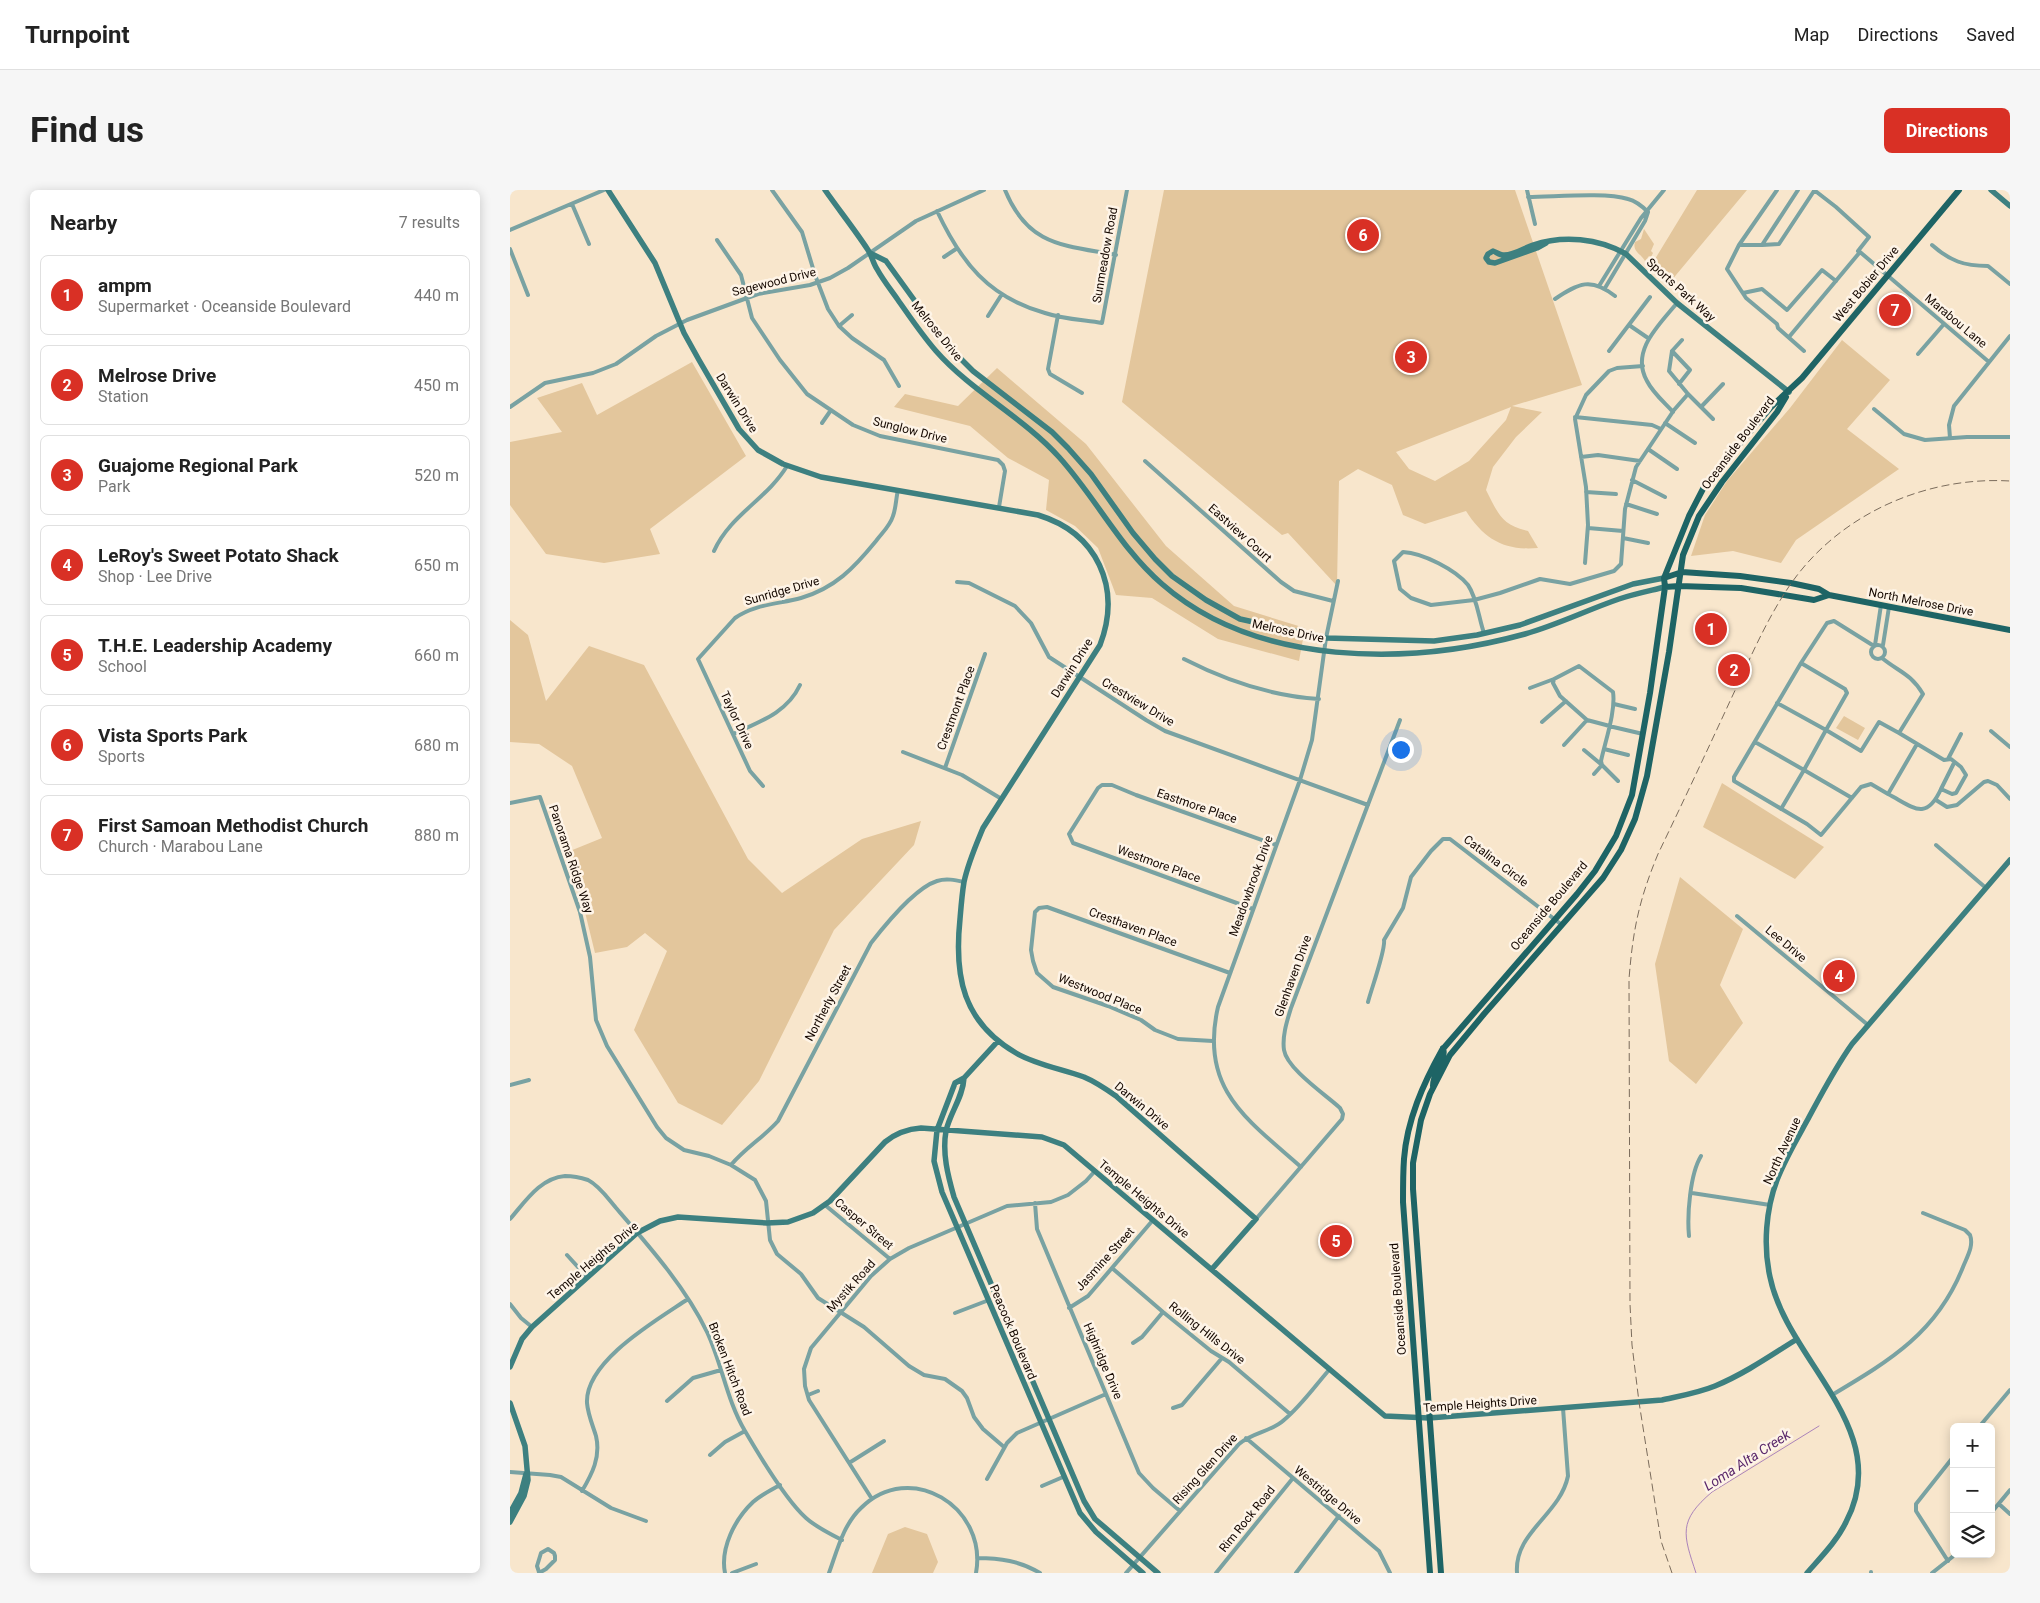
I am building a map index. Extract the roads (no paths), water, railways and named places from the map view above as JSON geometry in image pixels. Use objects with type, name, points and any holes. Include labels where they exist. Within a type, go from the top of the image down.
[{"type":"main road","name":"West Bobier Drive","points":[[1789,392],[1959,190]]},
{"type":"main road","name":"Oceanside Boulevard","points":[[1441,1573],[1412,1189],[1413,1163],[1418,1134],[1433,1087],[1450,1055],[1603,878],[1621,850],[1635,819],[1643,794],[1682,572],[1683,555],[1699,516],[1722,482],[1777,412],[1789,392]]},
{"type":"main road","name":"Oceanside Boulevard","points":[[1430,1573],[1403,1202],[1404,1158],[1412,1114],[1429,1072],[1444,1048],[1595,871],[1616,836],[1632,795],[1650,693],[1665,587],[1664,578],[1689,516],[1706,485],[1771,407],[1789,392]]},
{"type":"main road","name":"Melrose Drive","points":[[1664,578],[1682,572]]},
{"type":"main road","name":"North Melrose Drive","points":[[1682,572],[1740,576],[1792,583],[1819,589],[1829,596],[2010,630]]},
{"type":"main road","name":"Melrose Drive","points":[[1665,587],[1679,586]]},
{"type":"main road","name":"North Melrose Drive","points":[[1679,586],[1741,588],[1814,600],[1829,596]]},
{"type":"main road","points":[[1650,693],[1652,700],[1646,737],[1652,744]]},
{"type":"main road","points":[[1433,1087],[1433,1076],[1443,1059],[1444,1048]]},
{"type":"street","points":[[510,230],[604,190]]},
{"type":"street","name":"Darwin Drive","points":[[608,190],[655,263],[680,324],[699,360],[739,429],[758,450],[787,466],[821,477],[1038,515],[1063,525],[1079,536],[1092,551],[1102,570],[1108,590],[1108,620],[1100,644],[1000,798],[983,828],[964,882],[957,946],[957,961],[962,986],[972,1010],[985,1028],[998,1041],[1017,1054],[1085,1078],[1116,1096],[1256,1219]]},
{"type":"street","points":[[772,190],[802,232],[828,309],[839,326],[852,338],[884,360],[899,386]]},
{"type":"street","name":"Melrose Drive","points":[[825,190],[870,253],[877,270],[936,351],[963,379],[1057,455],[1080,481],[1122,540],[1162,585],[1197,610],[1232,629],[1272,641],[1324,650],[1379,654],[1437,650],[1526,634],[1619,599],[1665,587]]},
{"type":"street","name":"Sagewood Drive","points":[[510,407],[546,383],[593,373],[616,364],[656,336],[746,297],[818,282],[848,268],[916,221],[984,190]]},
{"type":"street","points":[[1005,190],[1011,205],[1022,221],[1038,234],[1058,244],[1116,254]]},
{"type":"street","name":"Sunmeadow Road","points":[[1058,316],[1102,323],[1127,190]]},
{"type":"street","points":[[1527,190],[1535,224]]},
{"type":"street","points":[[1593,190],[1594,196]]},
{"type":"street","points":[[1599,286],[1645,221],[1648,212],[1664,190]]},
{"type":"street","points":[[1777,190],[1739,245],[1727,269],[1743,293],[1778,324],[1778,328],[1804,351]]},
{"type":"street","points":[[1762,244],[1798,190]]},
{"type":"street","points":[[1739,245],[1779,244],[1814,190],[1836,207],[1869,238],[1836,282],[1789,337]]},
{"type":"street","points":[[1991,190],[2010,206]]},
{"type":"street","points":[[1528,197],[1594,196],[1625,198],[1636,202],[1648,212]]},
{"type":"street","points":[[572,204],[589,244]]},
{"type":"street","points":[[937,211],[956,249],[979,277],[1014,302],[1046,314],[1058,316],[1048,369],[1050,374],[1082,393]]},
{"type":"street","name":"Sunglow Drive","points":[[717,240],[738,269],[752,318],[780,360],[807,394],[853,425],[880,436],[998,460],[1003,465],[1005,471],[999,507]]},
{"type":"street","name":"Sports Park Way","points":[[1546,243],[1495,263],[1489,262],[1486,258],[1492,251],[1504,255],[1534,244],[1562,240],[1580,240],[1600,244],[1623,252],[1677,303],[1789,392]]},
{"type":"street","points":[[1932,245],[1949,259],[1971,266],[1988,266],[2010,284]]},
{"type":"street","points":[[510,249],[528,295]]},
{"type":"street","points":[[944,257],[956,249]]},
{"type":"street","points":[[1604,288],[1623,252]]},
{"type":"street","name":"Marabou Lane","points":[[1860,252],[1989,362]]},
{"type":"street","name":"Melrose Drive","points":[[870,253],[886,261],[946,344],[973,371],[1052,432],[1068,448],[1091,474],[1133,533],[1172,576],[1206,600],[1240,619],[1326,638],[1434,641],[1484,634],[1520,625],[1633,584],[1664,578]]},
{"type":"street","points":[[1743,293],[1762,289],[1788,310],[1822,270],[1836,282]]},
{"type":"street","points":[[1555,299],[1574,287],[1591,284],[1604,288],[1615,296]]},
{"type":"street","points":[[988,316],[1002,294]]},
{"type":"street","points":[[1609,351],[1650,297]]},
{"type":"street","points":[[1673,412],[1648,383],[1642,366],[1643,350],[1648,338],[1677,303]]},
{"type":"street","points":[[839,326],[852,315]]},
{"type":"street","points":[[1918,354],[1944,324]]},
{"type":"street","points":[[1629,325],[1648,338]]},
{"type":"street","points":[[1950,438],[1949,425],[1954,406],[2010,336]]},
{"type":"street","points":[[1682,340],[1672,351],[1669,371],[1688,394],[1713,419]]},
{"type":"street","points":[[1672,351],[1690,370],[1679,384]]},
{"type":"street","points":[[1585,563],[1588,528],[1586,492],[1575,417],[1586,395],[1609,370],[1642,366]]},
{"type":"street","points":[[1701,407],[1723,384]]},
{"type":"street","points":[[1484,634],[1474,600],[1467,584],[1432,559],[1403,552],[1395,558],[1398,586],[1411,598],[1431,605],[1474,600],[1540,579],[1570,584],[1614,572],[1621,564],[1626,504],[1632,480],[1640,461],[1665,423],[1688,394]]},
{"type":"street","points":[[1874,409],[1904,434],[1912,437],[1935,440],[2010,437]]},
{"type":"street","points":[[822,423],[831,410]]},
{"type":"street","points":[[1575,417],[1652,425],[1661,429]]},
{"type":"street","points":[[1665,423],[1695,443]]},
{"type":"street","points":[[1648,449],[1678,469]]},
{"type":"street","points":[[1581,457],[1598,455],[1640,461]]},
{"type":"street","name":"Eastview Court","points":[[1145,461],[1281,582],[1294,591],[1333,601]]},
{"type":"street","points":[[714,551],[731,523],[773,485],[787,466]]},
{"type":"street","points":[[1632,480],[1665,497]]},
{"type":"street","name":"Sunridge Drive","points":[[698,659],[735,618],[742,613],[814,594],[848,574],[887,527],[893,516],[898,490]]},
{"type":"street","points":[[1586,492],[1616,494]]},
{"type":"street","points":[[1626,504],[1657,514]]},
{"type":"street","points":[[1588,528],[1623,531]]},
{"type":"street","points":[[1623,538],[1648,543]]},
{"type":"street","name":"Meadowbrook Drive","points":[[1301,1167],[1234,1106],[1224,1088],[1217,1067],[1213,1026],[1230,973],[1300,780],[1312,740],[1319,699],[1324,650],[1338,580]]},
{"type":"street","name":"Crestview Drive","points":[[957,582],[969,582],[1015,606],[1030,623],[1049,657],[1079,678],[1165,731],[1368,805]]},
{"type":"street","points":[[1881,606],[1874,646],[1871,652],[1873,657],[1877,659],[1882,658],[1907,674],[1917,684],[1923,694],[1899,733]]},
{"type":"street","points":[[1882,658],[1886,653],[1882,646],[1889,607]]},
{"type":"street","points":[[1882,646],[1874,646],[1840,624],[1830,622],[1801,663],[1734,781],[1807,824],[1821,835],[1861,787],[1866,784],[1871,784],[1916,809],[1930,808],[1936,800],[1954,762]]},
{"type":"street","name":"Crestmont Place","points":[[945,768],[985,654]]},
{"type":"street","name":"Taylor Drive","points":[[698,659],[750,771],[763,786]]},
{"type":"street","points":[[1184,659],[1247,687],[1319,699]]},
{"type":"street","points":[[1781,809],[1847,693],[1801,663]]},
{"type":"street","points":[[1530,688],[1554,679],[1576,666],[1583,668],[1613,692],[1614,704],[1602,765],[1594,774]]},
{"type":"street","points":[[1554,679],[1553,683],[1560,696],[1587,720],[1643,734]]},
{"type":"street","points":[[733,734],[771,716],[785,707],[792,700],[800,685]]},
{"type":"street","points":[[1542,722],[1566,701]]},
{"type":"street","points":[[1777,703],[1861,751],[1879,722],[1944,760],[1951,759],[1961,766],[1966,775],[1956,793],[1952,794],[1941,789]]},
{"type":"street","points":[[1614,704],[1635,709]]},
{"type":"street","name":"Glenhaven Drive","points":[[1212,1269],[1341,1123],[1343,1114],[1340,1108],[1296,1070],[1287,1057],[1284,1050],[1284,1034],[1291,1008],[1400,720]]},
{"type":"street","points":[[1564,745],[1587,720]]},
{"type":"street","points":[[1991,731],[2010,747]]},
{"type":"street","points":[[1948,760],[1961,734]]},
{"type":"street","points":[[1755,742],[1852,798]]},
{"type":"street","points":[[1888,794],[1917,744]]},
{"type":"street","points":[[1604,749],[1628,755]]},
{"type":"street","points":[[1584,750],[1618,782]]},
{"type":"street","points":[[903,752],[962,775],[1000,798]]},
{"type":"street","points":[[1936,800],[1947,807],[1957,805],[1988,780],[1997,785],[2010,799]]},
{"type":"street","name":"Westmore Place","points":[[1112,785],[1102,785],[1098,788],[1069,834],[1073,843],[1253,909]]},
{"type":"street","name":"Eastmore Place","points":[[1112,785],[1276,845]]},
{"type":"street","name":"Panorama Ridge Way","points":[[510,803],[540,796],[580,912],[590,957],[596,1020],[607,1046],[657,1128],[666,1138],[684,1150],[709,1156],[731,1165]]},
{"type":"street","name":"Catalina Circle","points":[[1368,1002],[1375,973],[1385,946],[1384,940],[1403,908],[1411,877],[1431,851],[1444,839],[1450,839],[1562,925]]},
{"type":"street","points":[[1936,845],[1986,888]]},
{"type":"street","name":"North Avenue","points":[[1807,1573],[1839,1535],[1847,1521],[1854,1502],[1858,1480],[1858,1455],[1848,1422],[1784,1317],[1770,1278],[1767,1253],[1768,1226],[1770,1206],[1777,1180],[1835,1068],[1868,1026],[2010,860]]},
{"type":"street","name":"Northerly Street","points":[[731,1165],[744,1150],[768,1133],[778,1121],[871,943],[883,928],[908,901],[930,883],[952,879],[964,882]]},
{"type":"street","name":"Cresthaven Place","points":[[1034,916],[1039,908],[1047,907],[1230,973]]},
{"type":"street","name":"Westwood Place","points":[[1034,916],[1033,961],[1037,973],[1053,987],[1108,1006],[1141,1020],[1154,1030],[1178,1039],[1213,1041]]},
{"type":"street","name":"Lee Drive","points":[[1737,916],[1868,1026]]},
{"type":"street","name":"Peacock Boulevard","points":[[998,1041],[964,1078],[955,1083],[937,1130],[934,1161],[942,1192],[1080,1513],[1096,1532],[1143,1573]]},
{"type":"street","name":"Peacock Boulevard","points":[[964,1078],[963,1086],[946,1131],[946,1166],[954,1197],[1047,1419],[1084,1501],[1095,1519],[1158,1573]]},
{"type":"street","points":[[510,1085],[529,1080]]},
{"type":"street","name":"Temple Heights Drive","points":[[510,1367],[522,1339],[532,1327],[638,1232],[660,1221],[678,1217],[767,1223],[788,1222],[813,1213],[825,1205],[894,1135],[909,1129],[921,1128],[1049,1138],[1064,1145],[1385,1416],[1418,1419],[1662,1400],[1698,1392],[1741,1374],[1796,1339]]},
{"type":"street","points":[[1689,1236],[1687,1216],[1696,1164],[1701,1156]]},
{"type":"street","points":[[731,1165],[755,1180],[766,1201],[770,1240],[777,1254],[801,1274],[818,1298],[864,1327],[909,1366],[924,1375],[945,1379],[956,1385],[967,1398],[974,1417],[1004,1447]]},
{"type":"street","name":"Mystik Road","points":[[872,1499],[809,1400],[805,1386],[804,1369],[811,1348],[840,1312],[890,1259],[910,1248],[1007,1206],[1051,1202],[1068,1195],[1095,1171]]},
{"type":"street","name":"Broken Hitch Road","points":[[510,1219],[543,1184],[562,1176],[588,1180],[601,1191],[638,1232],[688,1299],[706,1331],[728,1394],[745,1431],[780,1485],[806,1519],[842,1540]]},
{"type":"street","points":[[1692,1193],[1770,1206]]},
{"type":"street","name":"Highridge Drive","points":[[1035,1204],[1037,1229],[1140,1473],[1153,1488],[1180,1511]]},
{"type":"street","name":"Casper Street","points":[[825,1205],[890,1259]]},
{"type":"street","points":[[1832,1395],[1881,1367],[1908,1346],[1928,1325],[1953,1289],[1972,1245],[1970,1235],[1965,1230],[1923,1213]]},
{"type":"street","name":"Jasmine Street","points":[[1069,1308],[1088,1296],[1153,1220]]},
{"type":"street","points":[[567,1256],[587,1277]]},
{"type":"street","name":"Rolling Hills Drive","points":[[1112,1268],[1163,1312],[1229,1362],[1290,1414]]},
{"type":"street","points":[[582,1491],[593,1472],[596,1462],[597,1438],[587,1404],[588,1391],[593,1378],[628,1341],[688,1299]]},
{"type":"street","points":[[955,1313],[989,1300]]},
{"type":"street","points":[[510,1304],[532,1327]]},
{"type":"street","points":[[1133,1343],[1142,1337],[1163,1312]]},
{"type":"street","points":[[1173,1408],[1182,1405],[1222,1358]]},
{"type":"street","points":[[667,1401],[693,1378],[721,1370]]},
{"type":"street","name":"Rising Glen Drive","points":[[1126,1573],[1246,1438],[1274,1427],[1290,1414],[1329,1370]]},
{"type":"street","points":[[1982,1423],[2010,1390]]},
{"type":"street","points":[[808,1394],[818,1391]]},
{"type":"street","points":[[987,1479],[1004,1447],[1017,1433],[1106,1394]]},
{"type":"street","points":[[510,1403],[525,1446],[528,1480],[524,1496],[510,1522]]},
{"type":"street","points":[[1517,1573],[1518,1552],[1524,1542],[1558,1502],[1566,1485],[1568,1476],[1563,1408]]},
{"type":"street","points":[[710,1455],[725,1442],[745,1431]]},
{"type":"street","name":"Westridge Drive","points":[[1246,1438],[1379,1551],[1390,1573]]},
{"type":"street","points":[[849,1463],[884,1440]]},
{"type":"street","points":[[1948,1561],[1916,1511],[1916,1504],[1950,1461]]},
{"type":"street","points":[[510,1472],[527,1472],[561,1477],[611,1508],[646,1521]]},
{"type":"street","points":[[510,1513],[521,1493],[527,1472]]},
{"type":"street","points":[[1042,1486],[1064,1477]]},
{"type":"street","name":"Rim Rock Road","points":[[1216,1573],[1293,1478]]},
{"type":"street","points":[[725,1573],[724,1551],[727,1540],[747,1508],[755,1500],[780,1485]]},
{"type":"street","points":[[829,1573],[853,1517],[872,1499],[898,1489],[907,1488],[925,1490],[949,1501],[961,1513],[972,1530],[977,1550],[976,1573]]},
{"type":"street","points":[[1995,1507],[2010,1490]]},
{"type":"street","points":[[1998,1504],[2010,1514]]},
{"type":"street","points":[[1296,1573],[1339,1516]]},
{"type":"street","points":[[548,1549],[551,1550],[555,1556],[554,1560],[546,1569],[539,1573],[537,1566],[541,1553],[548,1549]]},
{"type":"street","points":[[977,1558],[997,1558],[1021,1564],[1032,1571],[1040,1573]]},
{"type":"street","points":[[1932,1573],[1951,1558]]},
{"type":"street","points":[[732,1573],[756,1564]]},
{"type":"waterway","name":"Loma Alta Creek","points":[[1696,1573],[1686,1538],[1686,1529],[1693,1511],[1712,1492],[1819,1426]]},
{"type":"railway","points":[[1672,1573],[1661,1541],[1639,1402],[1632,1345],[1630,1304],[1629,979],[1635,930],[1646,886],[1658,854],[1758,641],[1781,598],[1810,560],[1833,538],[1887,504],[1916,493],[1947,485],[1978,481],[2010,481]]},
{"type":"place","name":"Vista Sports Park","points":[[1363,235]]},
{"type":"place","name":"First Samoan Methodist Church","points":[[1895,310]]},
{"type":"place","name":"Guajome Regional Park","points":[[1411,357]]},
{"type":"place","name":"ampm","points":[[1711,629]]},
{"type":"place","name":"Melrose Drive","points":[[1734,670]]},
{"type":"place","name":"LeRoy's Sweet Potato Shack","points":[[1839,976]]},
{"type":"place","name":"T.H.E. Leadership Academy","points":[[1336,1241]]}]
